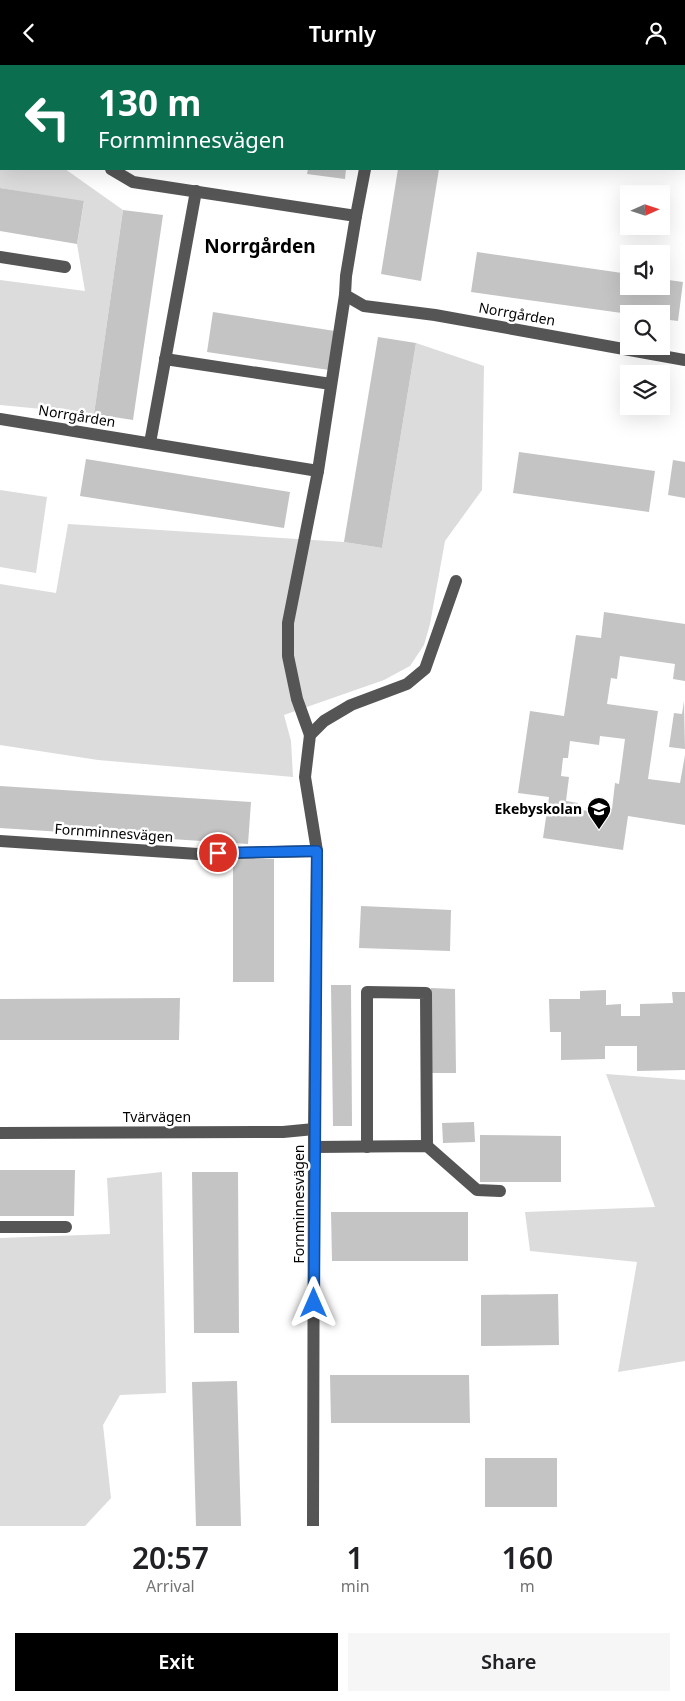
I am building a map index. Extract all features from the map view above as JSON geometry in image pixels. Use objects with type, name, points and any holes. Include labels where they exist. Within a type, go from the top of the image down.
[{"type":"street","points":[[113,170],[133,182],[356,216]]},
{"type":"street","points":[[365,170],[346,276],[345,295],[318,471],[288,623],[288,656],[297,699],[310,735],[324,721],[351,705],[407,684],[426,669],[456,581]]},
{"type":"street","points":[[150,443],[196,191]]},
{"type":"street","points":[[0,257],[66,267]]},
{"type":"street","name":"Norrgården","points":[[345,295],[364,306],[435,315],[685,360]]},
{"type":"street","points":[[165,359],[331,384]]},
{"type":"street","name":"Norrgården","points":[[0,419],[318,471]]},
{"type":"street","name":"Fornminnesvägen","points":[[310,735],[305,777],[306,793],[317,851],[313,1526]]},
{"type":"street","name":"Fornminnesvägen","points":[[0,841],[198,854],[317,851]]},
{"type":"street","points":[[367,1147],[367,992],[426,993],[427,1146]]},
{"type":"street","name":"Tvärvägen","points":[[0,1133],[283,1132],[314,1129]]},
{"type":"street","points":[[314,1147],[427,1146],[478,1189],[500,1191]]},
{"type":"street","points":[[0,1227],[66,1227]]},
{"type":"shaded area","points":[[0,170],[66,170],[123,210],[94,414],[0,405],[0,280],[85,291],[77,244],[84,202],[0,188]]},
{"type":"shaded area","points":[[416,343],[484,366],[482,490],[445,541],[430,624],[424,645],[410,666],[384,680],[284,715],[291,741],[293,777],[98,760],[0,745],[0,584],[56,593],[68,524],[344,542],[382,548]]},
{"type":"shaded area","points":[[0,490],[47,497],[36,573],[0,567]]},
{"type":"shaded area","points":[[606,1074],[685,1080],[685,1361],[618,1372],[637,1262],[530,1251],[525,1212],[655,1207]]},
{"type":"shaded area","points":[[162,1172],[166,1393],[120,1395],[103,1425],[111,1498],[85,1526],[0,1526],[0,1238],[110,1234],[107,1178]]},
{"type":"building","points":[[308,170],[346,170],[345,179],[307,174]]},
{"type":"building","points":[[398,170],[439,170],[421,281],[381,274]]},
{"type":"building","points":[[0,188],[84,201],[77,244],[0,231]]},
{"type":"building","points":[[123,210],[163,215],[133,420],[94,414]]},
{"type":"building","points":[[477,252],[620,273],[620,295],[670,295],[670,280],[683,282],[678,321],[670,320],[670,305],[620,305],[620,313],[471,292]]},
{"type":"building","points":[[213,312],[335,331],[329,370],[207,352]]},
{"type":"building","points":[[378,337],[416,343],[382,548],[344,542]]},
{"type":"building","points":[[519,452],[655,471],[649,512],[513,493]]},
{"type":"building","points":[[86,459],[290,492],[284,528],[80,496]]},
{"type":"building","points":[[673,460],[685,462],[685,498],[668,495]]},
{"type":"building","name":"Ekebyskolan","points":[[604,612],[685,624],[685,681],[673,679],[675,664],[620,656],[617,679],[611,678],[607,704],[658,711],[648,779],[680,783],[685,755],[685,825],[628,816],[623,850],[543,838],[549,797],[518,793],[530,711],[564,716],[576,635],[601,638]],"holes":[[[600,736],[625,739],[619,784],[615,783],[612,809],[594,806],[593,812],[577,809],[578,803],[566,801],[569,777],[561,776],[563,758],[568,758],[570,741],[599,745]]]},
{"type":"building","points":[[684,701],[685,749],[669,747],[674,713],[682,714]]},
{"type":"building","points":[[0,786],[251,802],[248,844],[0,828]]},
{"type":"building","points":[[233,859],[274,859],[274,982],[233,982]]},
{"type":"building","points":[[361,906],[451,910],[450,951],[359,948]]},
{"type":"building","points":[[331,985],[351,985],[352,1126],[333,1126]]},
{"type":"building","points":[[431,988],[455,989],[456,1073],[431,1073]]},
{"type":"building","points":[[606,990],[606,1005],[621,1004],[621,1016],[640,1016],[640,1004],[673,1003],[672,992],[685,992],[685,1070],[637,1071],[637,1046],[605,1046],[605,1059],[561,1060],[561,1032],[550,1032],[549,999],[580,999],[580,991]]},
{"type":"building","points":[[180,998],[179,1040],[0,1040],[0,999]]},
{"type":"building","points":[[474,1122],[475,1142],[443,1143],[442,1123]]},
{"type":"building","points":[[480,1135],[561,1136],[561,1182],[480,1182]]},
{"type":"building","points":[[0,1170],[75,1170],[74,1216],[0,1216]]},
{"type":"building","points":[[192,1172],[238,1172],[239,1333],[194,1333]]},
{"type":"building","points":[[331,1212],[468,1212],[468,1261],[332,1261]]},
{"type":"building","points":[[558,1294],[559,1345],[481,1346],[481,1295]]},
{"type":"building","points":[[330,1375],[469,1375],[470,1423],[331,1423]]},
{"type":"building","points":[[237,1381],[241,1526],[196,1526],[192,1382]]},
{"type":"building","points":[[485,1458],[557,1458],[557,1507],[485,1507]]},
{"type":"place","name":"Ekebyskolan","points":[[599,830]]},
{"type":"district","name":"Norrgården","points":[[260,246]]},
{"type":"route","points":[[218,853],[317,851],[314,1303]]}]
